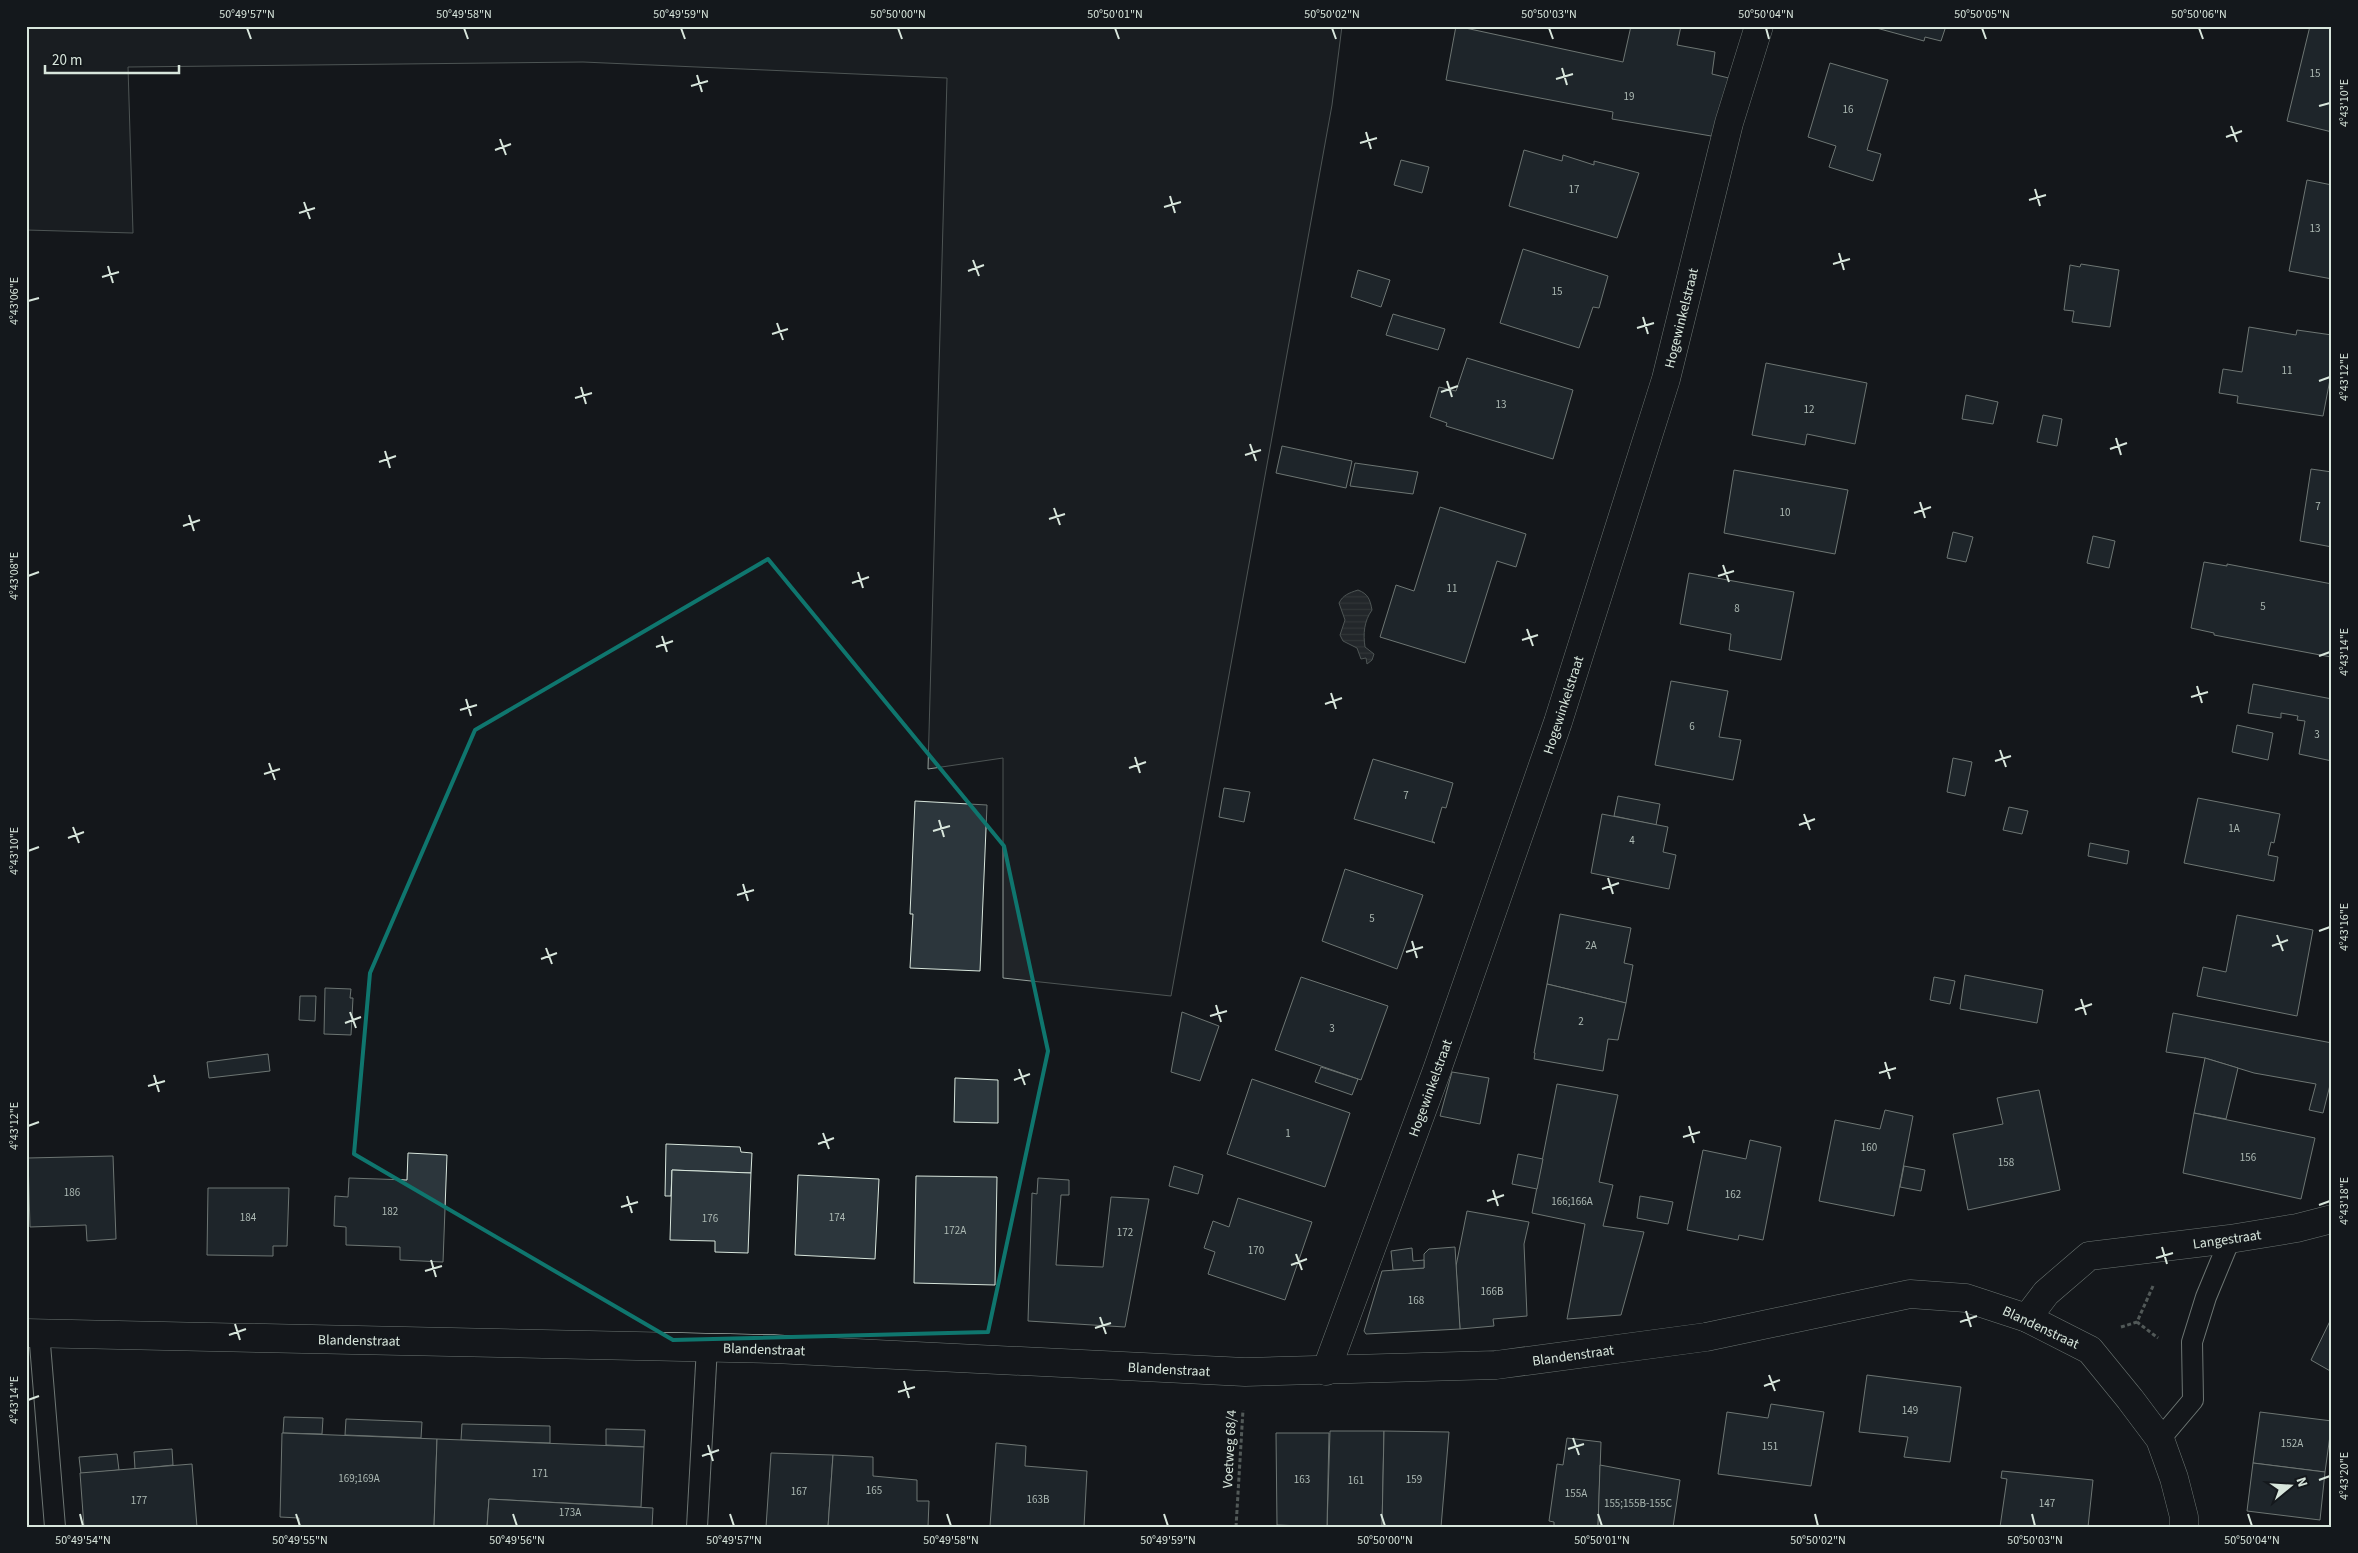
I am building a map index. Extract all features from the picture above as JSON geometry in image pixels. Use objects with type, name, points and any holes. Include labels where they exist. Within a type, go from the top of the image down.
[{"type":"street","name":"Hogewinkelstraat","points":[[1326,1371],[1437,1070],[1558,722],[1666,380],[1729,123],[1759,26]]},
{"type":"street","name":"Langestraat","points":[[2027,1318],[2046,1293],[2090,1256],[2230,1239],[2297,1228],[2332,1219]]},
{"type":"street","name":"Blandenstraat","points":[[32,1333],[707,1348],[1245,1372],[1326,1371],[1496,1365],[1706,1337],[1910,1294],[1966,1298],[2027,1318],[2090,1350],[2160,1438],[2174,1478],[2184,1517],[2184,1527]]},
{"type":"lane","points":[[2160,1438],[2193,1400],[2192,1342],[2200,1315],[2230,1239]]},
{"type":"lane","points":[[32,1333],[55,1527]]},
{"type":"lane","points":[[697,1527],[707,1348]]},
{"type":"path","points":[[2171,1247],[2137,1322],[2193,1363]]},
{"type":"path","name":"Voetweg 68/4","points":[[1236,1527],[1245,1372]]},
{"type":"highlighted area","points":[[768,559],[1004,846],[1048,1051],[988,1332],[673,1340],[354,1154],[370,973],[475,730]]},
{"type":"shaded area","points":[[26,26],[1342,26],[1332,105],[1171,996],[1003,978],[1003,758],[928,769],[947,78],[583,62],[128,67],[133,233],[26,230]]},
{"type":"shaded area","points":[[1358,590],[1368,597],[1372,610],[1366,623],[1364,637],[1365,647],[1374,654],[1372,660],[1367,664],[1366,658],[1361,659],[1357,648],[1343,641],[1340,635],[1345,620],[1339,603],[1342,598]]},
{"type":"building","points":[[1456,26],[1623,62],[1631,26],[1681,26],[1677,45],[1715,52],[1712,74],[1733,79],[1717,137],[1612,119],[1613,112],[1446,80]]},
{"type":"building","points":[[1869,26],[1946,26],[1941,41],[1925,37],[1924,41]]},
{"type":"building","points":[[2310,26],[2332,26],[2332,132],[2287,121]]},
{"type":"building","points":[[1830,63],[1888,80],[1867,150],[1881,154],[1873,181],[1829,167],[1836,146],[1808,137]]},
{"type":"building","points":[[1524,150],[1562,161],[1563,155],[1594,165],[1594,161],[1639,173],[1617,238],[1509,206]]},
{"type":"building","points":[[1401,160],[1429,167],[1422,193],[1394,185]]},
{"type":"building","points":[[2307,180],[2332,185],[2332,279],[2289,271]]},
{"type":"building","points":[[1523,249],[1608,276],[1599,308],[1593,307],[1579,348],[1500,323]]},
{"type":"building","points":[[2081,264],[2119,270],[2110,327],[2072,322],[2074,311],[2064,310],[2070,265],[2080,267]]},
{"type":"building","points":[[1358,270],[1390,280],[1381,307],[1351,297]]},
{"type":"building","points":[[1393,314],[1445,329],[1438,350],[1386,335]]},
{"type":"building","points":[[2249,327],[2296,335],[2297,330],[2332,335],[2332,369],[2323,416],[2237,403],[2238,396],[2219,393],[2223,369],[2242,372]]},
{"type":"building","points":[[1467,358],[1573,390],[1553,459],[1446,426],[1447,423],[1430,417],[1439,387],[1456,391]]},
{"type":"building","points":[[1766,363],[1867,383],[1855,444],[1807,434],[1805,445],[1752,435]]},
{"type":"building","points":[[1966,395],[1998,402],[1993,424],[1962,419]]},
{"type":"building","points":[[2043,415],[2062,419],[2057,446],[2037,442]]},
{"type":"building","points":[[1282,446],[1352,461],[1346,488],[1276,473]]},
{"type":"building","points":[[1355,463],[1418,472],[1413,494],[1350,486]]},
{"type":"building","points":[[2311,469],[2332,472],[2332,547],[2300,541]]},
{"type":"building","points":[[1734,470],[1848,490],[1835,554],[1724,533]]},
{"type":"building","points":[[1440,507],[1526,534],[1516,567],[1497,561],[1465,663],[1380,637],[1396,585],[1414,591]]},
{"type":"building","points":[[1953,532],[1973,537],[1966,562],[1947,558]]},
{"type":"building","points":[[2093,536],[2115,541],[2109,568],[2087,563]]},
{"type":"building","points":[[2204,562],[2227,566],[2227,564],[2332,584],[2331,657],[2214,635],[2214,633],[2191,628]]},
{"type":"building","points":[[1689,573],[1794,592],[1781,660],[1729,650],[1731,634],[1680,624]]},
{"type":"building","points":[[1671,681],[1728,691],[1719,737],[1741,740],[1733,780],[1655,765]]},
{"type":"building","points":[[2253,684],[2332,699],[2332,761],[2299,754],[2305,721],[2297,720],[2298,716],[2281,713],[2281,718],[2248,713]]},
{"type":"building","points":[[2237,725],[2273,733],[2268,760],[2232,752]]},
{"type":"building","points":[[1953,758],[1972,762],[1965,796],[1947,792]]},
{"type":"building","points":[[1373,759],[1453,783],[1446,808],[1442,807],[1432,841],[1435,843],[1354,819]]},
{"type":"building","points":[[1224,788],[1250,792],[1244,822],[1219,817]]},
{"type":"building","points":[[1618,796],[1660,804],[1656,825],[1614,816]]},
{"type":"building","points":[[2198,798],[2280,814],[2274,843],[2271,842],[2268,855],[2278,857],[2274,881],[2184,863]]},
{"type":"building","points":[[915,801],[987,805],[980,971],[910,968],[913,914],[910,914]]},
{"type":"building","points":[[2009,807],[2028,811],[2022,834],[2003,830]]},
{"type":"building","points":[[1602,814],[1668,827],[1663,852],[1676,855],[1669,889],[1591,873]]},
{"type":"building","points":[[2090,843],[2129,851],[2127,864],[2088,856]]},
{"type":"building","points":[[1345,869],[1423,895],[1397,969],[1322,941]]},
{"type":"building","points":[[1560,914],[1631,928],[1624,963],[1633,965],[1626,1003],[1547,984]]},
{"type":"building","points":[[2237,915],[2313,930],[2297,1016],[2197,996],[2203,967],[2226,972]]},
{"type":"building","points":[[1965,975],[2043,990],[2037,1023],[1960,1009]]},
{"type":"building","points":[[1301,977],[1388,1006],[1361,1080],[1275,1050]]},
{"type":"building","points":[[1934,977],[1955,981],[1950,1004],[1930,1000]]},
{"type":"building","points":[[1547,984],[1626,1003],[1618,1040],[1608,1039],[1603,1071],[1534,1059]]},
{"type":"building","points":[[325,988],[351,989],[350,998],[353,998],[351,1035],[324,1034]]},
{"type":"building","points":[[300,996],[316,996],[315,1021],[299,1020]]},
{"type":"building","points":[[1182,1012],[1219,1026],[1200,1081],[1171,1072]]},
{"type":"building","points":[[2173,1013],[2332,1043],[2332,1077],[2323,1113],[2309,1110],[2316,1084],[2254,1073],[2205,1058],[2166,1052]]},
{"type":"building","points":[[268,1054],[270,1071],[209,1078],[207,1062]]},
{"type":"building","points":[[2205,1058],[2238,1068],[2226,1119],[2194,1113]]},
{"type":"building","points":[[1321,1067],[1358,1079],[1352,1095],[1315,1082]]},
{"type":"building","points":[[1452,1072],[1489,1078],[1480,1124],[1440,1116]]},
{"type":"building","points":[[955,1078],[998,1080],[998,1123],[954,1122]]},
{"type":"building","points":[[1252,1079],[1350,1113],[1325,1187],[1227,1154]]},
{"type":"building","points":[[1557,1084],[1618,1095],[1599,1182],[1613,1185],[1603,1226],[1644,1232],[1621,1315],[1567,1319],[1585,1224],[1532,1213]]},
{"type":"building","points":[[2039,1090],[2060,1190],[1968,1210],[1953,1134],[2003,1124],[1997,1098]]},
{"type":"building","points":[[1885,1110],[1913,1116],[1894,1216],[1819,1201],[1835,1120],[1880,1129]]},
{"type":"building","points":[[2194,1113],[2315,1138],[2301,1199],[2183,1173]]},
{"type":"building","points":[[1750,1140],[1781,1147],[1763,1240],[1739,1235],[1738,1240],[1687,1230],[1703,1150],[1746,1159]]},
{"type":"building","points":[[666,1144],[740,1147],[741,1152],[752,1153],[751,1173],[672,1170],[671,1196],[665,1196]]},
{"type":"building","points":[[408,1153],[447,1155],[443,1262],[400,1260],[400,1247],[346,1245],[346,1227],[334,1226],[335,1196],[348,1197],[349,1178],[407,1180]]},
{"type":"building","points":[[1518,1154],[1543,1159],[1537,1189],[1512,1184]]},
{"type":"building","points":[[113,1156],[116,1239],[87,1241],[86,1225],[30,1227],[28,1158]]},
{"type":"building","points":[[1174,1166],[1203,1175],[1198,1194],[1169,1186]]},
{"type":"building","points":[[1904,1166],[1925,1170],[1921,1191],[1900,1187]]},
{"type":"building","points":[[672,1170],[751,1173],[748,1253],[715,1252],[715,1241],[670,1240]]},
{"type":"building","points":[[798,1175],[879,1179],[875,1259],[795,1255]]},
{"type":"building","points":[[916,1176],[997,1177],[995,1285],[914,1283]]},
{"type":"building","points":[[1038,1178],[1069,1180],[1069,1195],[1061,1195],[1056,1265],[1103,1267],[1111,1197],[1149,1199],[1125,1327],[1028,1321],[1032,1193],[1037,1194]]},
{"type":"building","points":[[208,1188],[289,1188],[287,1246],[273,1246],[273,1256],[207,1255]]},
{"type":"building","points":[[1640,1196],[1673,1202],[1668,1224],[1637,1218]]},
{"type":"building","points":[[1238,1198],[1312,1222],[1285,1300],[1208,1274],[1215,1252],[1204,1248],[1213,1221],[1229,1227]]},
{"type":"building","points":[[1467,1211],[1529,1222],[1524,1244],[1527,1316],[1493,1319],[1494,1326],[1460,1329],[1456,1266]]},
{"type":"building","points":[[1455,1247],[1460,1329],[1366,1334],[1364,1331],[1382,1271],[1424,1268],[1424,1254],[1429,1249]]},
{"type":"building","points":[[1412,1248],[1413,1261],[1424,1260],[1424,1268],[1393,1270],[1391,1251]]},
{"type":"building","points":[[2332,1317],[2332,1372],[2311,1360]]},
{"type":"building","points":[[1867,1375],[1961,1387],[1950,1462],[1904,1457],[1908,1437],[1859,1432]]},
{"type":"building","points":[[1771,1404],[1824,1412],[1811,1486],[1718,1474],[1727,1412],[1768,1418]]},
{"type":"building","points":[[2260,1412],[2332,1421],[2325,1472],[2253,1463]]},
{"type":"building","points":[[284,1417],[323,1418],[322,1434],[283,1433]]},
{"type":"building","points":[[346,1419],[422,1422],[421,1438],[345,1435]]},
{"type":"building","points":[[462,1424],[550,1426],[550,1443],[461,1440]]},
{"type":"building","points":[[606,1429],[645,1430],[644,1447],[606,1445]]},
{"type":"building","points":[[1330,1431],[1384,1431],[1382,1527],[1327,1527]]},
{"type":"building","points":[[1384,1431],[1449,1432],[1441,1527],[1382,1527]]},
{"type":"building","points":[[282,1433],[437,1439],[434,1527],[299,1527],[299,1518],[280,1517]]},
{"type":"building","points":[[1276,1433],[1329,1433],[1327,1527],[1277,1525]]},
{"type":"building","points":[[1567,1438],[1601,1442],[1598,1527],[1554,1527],[1554,1522],[1549,1521],[1557,1464],[1563,1465]]},
{"type":"building","points":[[437,1439],[644,1447],[641,1507],[489,1499],[487,1527],[434,1527]]},
{"type":"building","points":[[996,1443],[1026,1446],[1025,1466],[1087,1471],[1084,1527],[990,1526]]},
{"type":"building","points":[[172,1449],[173,1465],[135,1469],[134,1452]]},
{"type":"building","points":[[771,1453],[833,1455],[828,1527],[766,1527]]},
{"type":"building","points":[[117,1454],[119,1470],[81,1474],[79,1457]]},
{"type":"building","points":[[833,1455],[873,1457],[873,1476],[917,1480],[917,1501],[929,1501],[928,1527],[828,1527]]},
{"type":"building","points":[[2253,1463],[2325,1472],[2320,1520],[2247,1511]]},
{"type":"building","points":[[192,1464],[197,1527],[84,1527],[80,1473]]},
{"type":"building","points":[[1600,1465],[1680,1480],[1673,1527],[1598,1527]]},
{"type":"building","points":[[2002,1471],[2093,1480],[2088,1527],[2000,1527],[2007,1479],[2001,1478]]},
{"type":"building","points":[[489,1499],[653,1508],[652,1527],[487,1527]]}]
